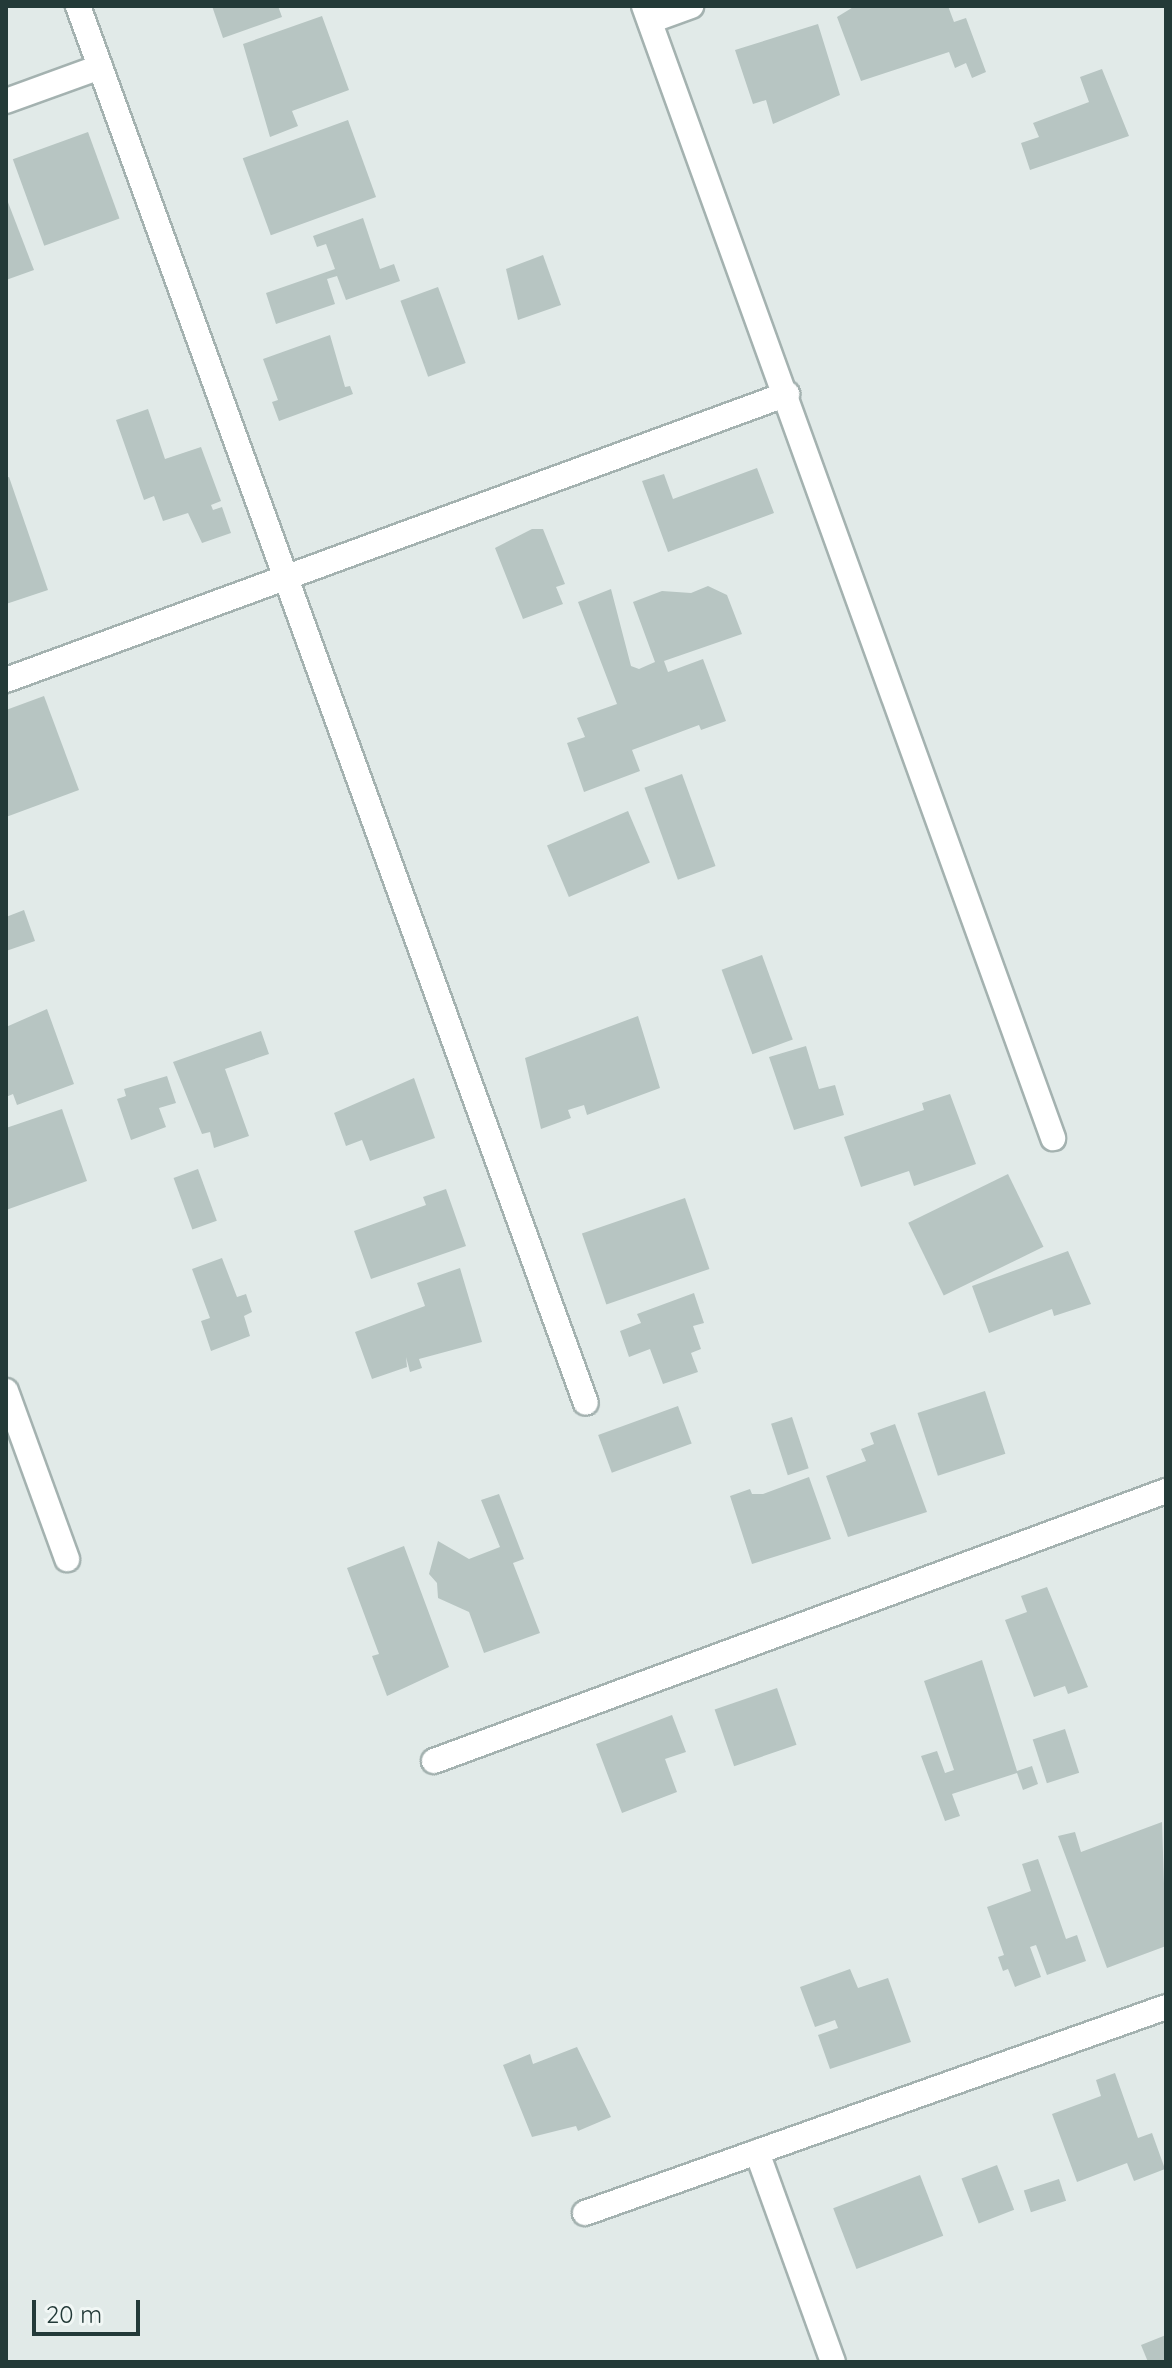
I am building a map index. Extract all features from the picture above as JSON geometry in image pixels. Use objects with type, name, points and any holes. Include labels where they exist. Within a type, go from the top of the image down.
[{"type":"street","points":[[78,6],[586,1403]]},
{"type":"street","points":[[691,6],[647,14],[787,394],[1053,1138]]},
{"type":"street","points":[[6,101],[100,67]]},
{"type":"street","points":[[6,680],[787,394]]},
{"type":"street","points":[[6,1391],[67,1559]]},
{"type":"street","points":[[434,1761],[1166,1491]]},
{"type":"street","points":[[585,2213],[1166,2007]]},
{"type":"street","points":[[757,2152],[833,2362]]},
{"type":"building","points":[[212,6],[278,6],[282,17],[223,38]]},
{"type":"building","points":[[855,6],[948,6],[954,22],[966,18],[986,72],[972,78],[966,63],[955,68],[949,52],[861,81],[837,17]]},
{"type":"building","points":[[322,16],[349,90],[292,111],[298,126],[270,137],[243,44]]},
{"type":"building","points":[[818,24],[840,95],[773,124],[766,100],[753,104],[735,50]]},
{"type":"building","points":[[1102,69],[1129,136],[1030,170],[1021,143],[1039,137],[1033,123],[1089,102],[1080,77]]},
{"type":"building","points":[[348,120],[376,197],[271,235],[243,158]]},
{"type":"building","points":[[88,132],[119,218],[44,246],[13,159]]},
{"type":"building","points":[[6,197],[34,270],[6,280]]},
{"type":"building","points":[[363,218],[380,269],[394,264],[400,281],[346,300],[337,276],[327,279],[335,304],[276,324],[266,293],[335,269],[326,244],[317,247],[313,236]]},
{"type":"building","points":[[543,255],[561,305],[518,320],[506,269]]},
{"type":"building","points":[[438,287],[466,363],[428,377],[400,301]]},
{"type":"building","points":[[330,335],[345,387],[350,386],[353,394],[279,421],[272,402],[278,400],[263,359]]},
{"type":"building","points":[[148,409],[165,459],[201,447],[221,501],[211,505],[213,510],[222,507],[231,533],[202,543],[188,513],[163,521],[154,496],[144,500],[116,420]]},
{"type":"building","points":[[757,468],[774,513],[668,552],[642,481],[664,474],[673,499]]},
{"type":"building","points":[[9,477],[48,590],[6,604],[6,478]]},
{"type":"building","points":[[532,529],[543,529],[565,584],[556,587],[563,604],[523,619],[495,548]]},
{"type":"building","points":[[708,586],[727,595],[742,634],[664,661],[668,672],[703,659],[726,721],[701,730],[699,725],[632,750],[640,771],[584,792],[567,743],[585,737],[577,718],[617,704],[578,602],[611,589],[631,666],[639,669],[655,662],[633,602],[662,591],[691,593]]},
{"type":"building","points":[[44,696],[79,790],[6,817],[6,710]]},
{"type":"building","points":[[682,774],[716,866],[678,880],[644,788]]},
{"type":"building","points":[[628,811],[650,863],[569,897],[547,845]]},
{"type":"building","points":[[24,910],[35,941],[6,951],[6,917]]},
{"type":"building","points":[[762,955],[793,1040],[752,1054],[722,970]]},
{"type":"building","points":[[47,1009],[74,1084],[17,1105],[13,1094],[6,1097],[6,1027]]},
{"type":"building","points":[[638,1016],[660,1088],[587,1115],[584,1105],[568,1110],[571,1118],[541,1129],[525,1058]]},
{"type":"building","points":[[261,1031],[269,1054],[225,1069],[249,1136],[214,1148],[210,1132],[202,1134],[173,1062]]},
{"type":"building","points":[[806,1046],[819,1089],[835,1085],[844,1115],[794,1130],[769,1057]]},
{"type":"building","points":[[167,1076],[176,1103],[159,1108],[166,1127],[131,1140],[117,1099],[126,1096],[124,1089]]},
{"type":"building","points":[[414,1078],[435,1138],[370,1161],[362,1140],[346,1146],[334,1113]]},
{"type":"building","points":[[950,1094],[976,1164],[914,1186],[909,1171],[861,1187],[844,1137],[924,1110],[922,1103]]},
{"type":"building","points":[[62,1109],[87,1181],[6,1210],[6,1128]]},
{"type":"building","points":[[198,1169],[217,1221],[192,1230],[174,1178]]},
{"type":"building","points":[[1008,1174],[1044,1247],[944,1295],[908,1223]]},
{"type":"building","points":[[446,1189],[466,1246],[371,1279],[354,1231],[426,1205],[423,1197]]},
{"type":"building","points":[[685,1198],[709,1269],[606,1304],[582,1233]]},
{"type":"building","points":[[1068,1251],[1091,1304],[1054,1316],[1052,1309],[989,1333],[972,1286]]},
{"type":"building","points":[[222,1258],[237,1297],[246,1294],[252,1312],[244,1316],[250,1336],[211,1351],[201,1321],[210,1318],[192,1269]]},
{"type":"building","points":[[460,1268],[482,1342],[419,1359],[422,1368],[410,1372],[406,1357],[407,1367],[372,1379],[355,1332],[425,1306],[417,1283]]},
{"type":"building","points":[[694,1293],[704,1323],[693,1326],[701,1349],[691,1353],[698,1372],[663,1384],[650,1349],[629,1357],[620,1331],[641,1323],[637,1314]]},
{"type":"building","points":[[985,1391],[1005,1454],[938,1476],[917,1413]]},
{"type":"building","points":[[678,1406],[692,1444],[612,1473],[598,1435]]},
{"type":"building","points":[[792,1417],[809,1468],[788,1475],[771,1424]]},
{"type":"building","points":[[895,1424],[927,1512],[848,1537],[826,1476],[866,1461],[861,1449],[874,1444],[870,1433]]},
{"type":"building","points":[[809,1477],[831,1539],[752,1564],[730,1496],[750,1489],[752,1494],[763,1494]]},
{"type":"building","points":[[499,1494],[524,1559],[513,1563],[540,1633],[484,1653],[469,1612],[438,1598],[437,1583],[429,1574],[438,1541],[469,1559],[500,1547],[481,1500]]},
{"type":"building","points":[[404,1546],[449,1667],[387,1696],[372,1656],[379,1654],[347,1568]]},
{"type":"building","points":[[1047,1587],[1088,1687],[1068,1694],[1065,1686],[1034,1697],[1005,1620],[1027,1612],[1021,1596]]},
{"type":"building","points":[[982,1660],[1017,1771],[1032,1766],[1038,1784],[1023,1790],[1017,1773],[952,1794],[960,1816],[945,1821],[921,1756],[937,1751],[945,1773],[954,1770],[924,1681]]},
{"type":"building","points":[[777,1688],[797,1745],[734,1766],[715,1709]]},
{"type":"building","points":[[672,1715],[686,1752],[665,1759],[677,1792],[622,1813],[596,1744]]},
{"type":"building","points":[[1065,1729],[1079,1773],[1047,1783],[1033,1740]]},
{"type":"building","points":[[1162,1822],[1166,1946],[1107,1968],[1058,1836],[1075,1832],[1081,1852]]},
{"type":"building","points":[[1038,1859],[1066,1939],[1077,1935],[1086,1961],[1047,1975],[1036,1945],[1030,1947],[1041,1977],[1015,1987],[1008,1969],[1003,1971],[998,1957],[1004,1955],[987,1907],[1031,1891],[1022,1864]]},
{"type":"building","points":[[850,1969],[858,1988],[888,1978],[911,2042],[830,2069],[818,2035],[838,2028],[835,2020],[815,2027],[800,1987]]},
{"type":"building","points":[[577,2047],[611,2117],[578,2131],[576,2126],[532,2137],[503,2065],[530,2054],[533,2064]]},
{"type":"building","points":[[1115,2073],[1138,2138],[1152,2133],[1165,2169],[1134,2181],[1127,2163],[1077,2182],[1052,2114],[1101,2096],[1096,2080]]},
{"type":"building","points":[[997,2165],[1014,2210],[979,2223],[962,2179]]},
{"type":"building","points":[[920,2175],[943,2236],[856,2269],[833,2208]]},
{"type":"building","points":[[1059,2179],[1066,2201],[1031,2212],[1024,2190]]},
{"type":"building","points":[[1166,2335],[1166,2362],[1148,2362],[1141,2345]]}]
